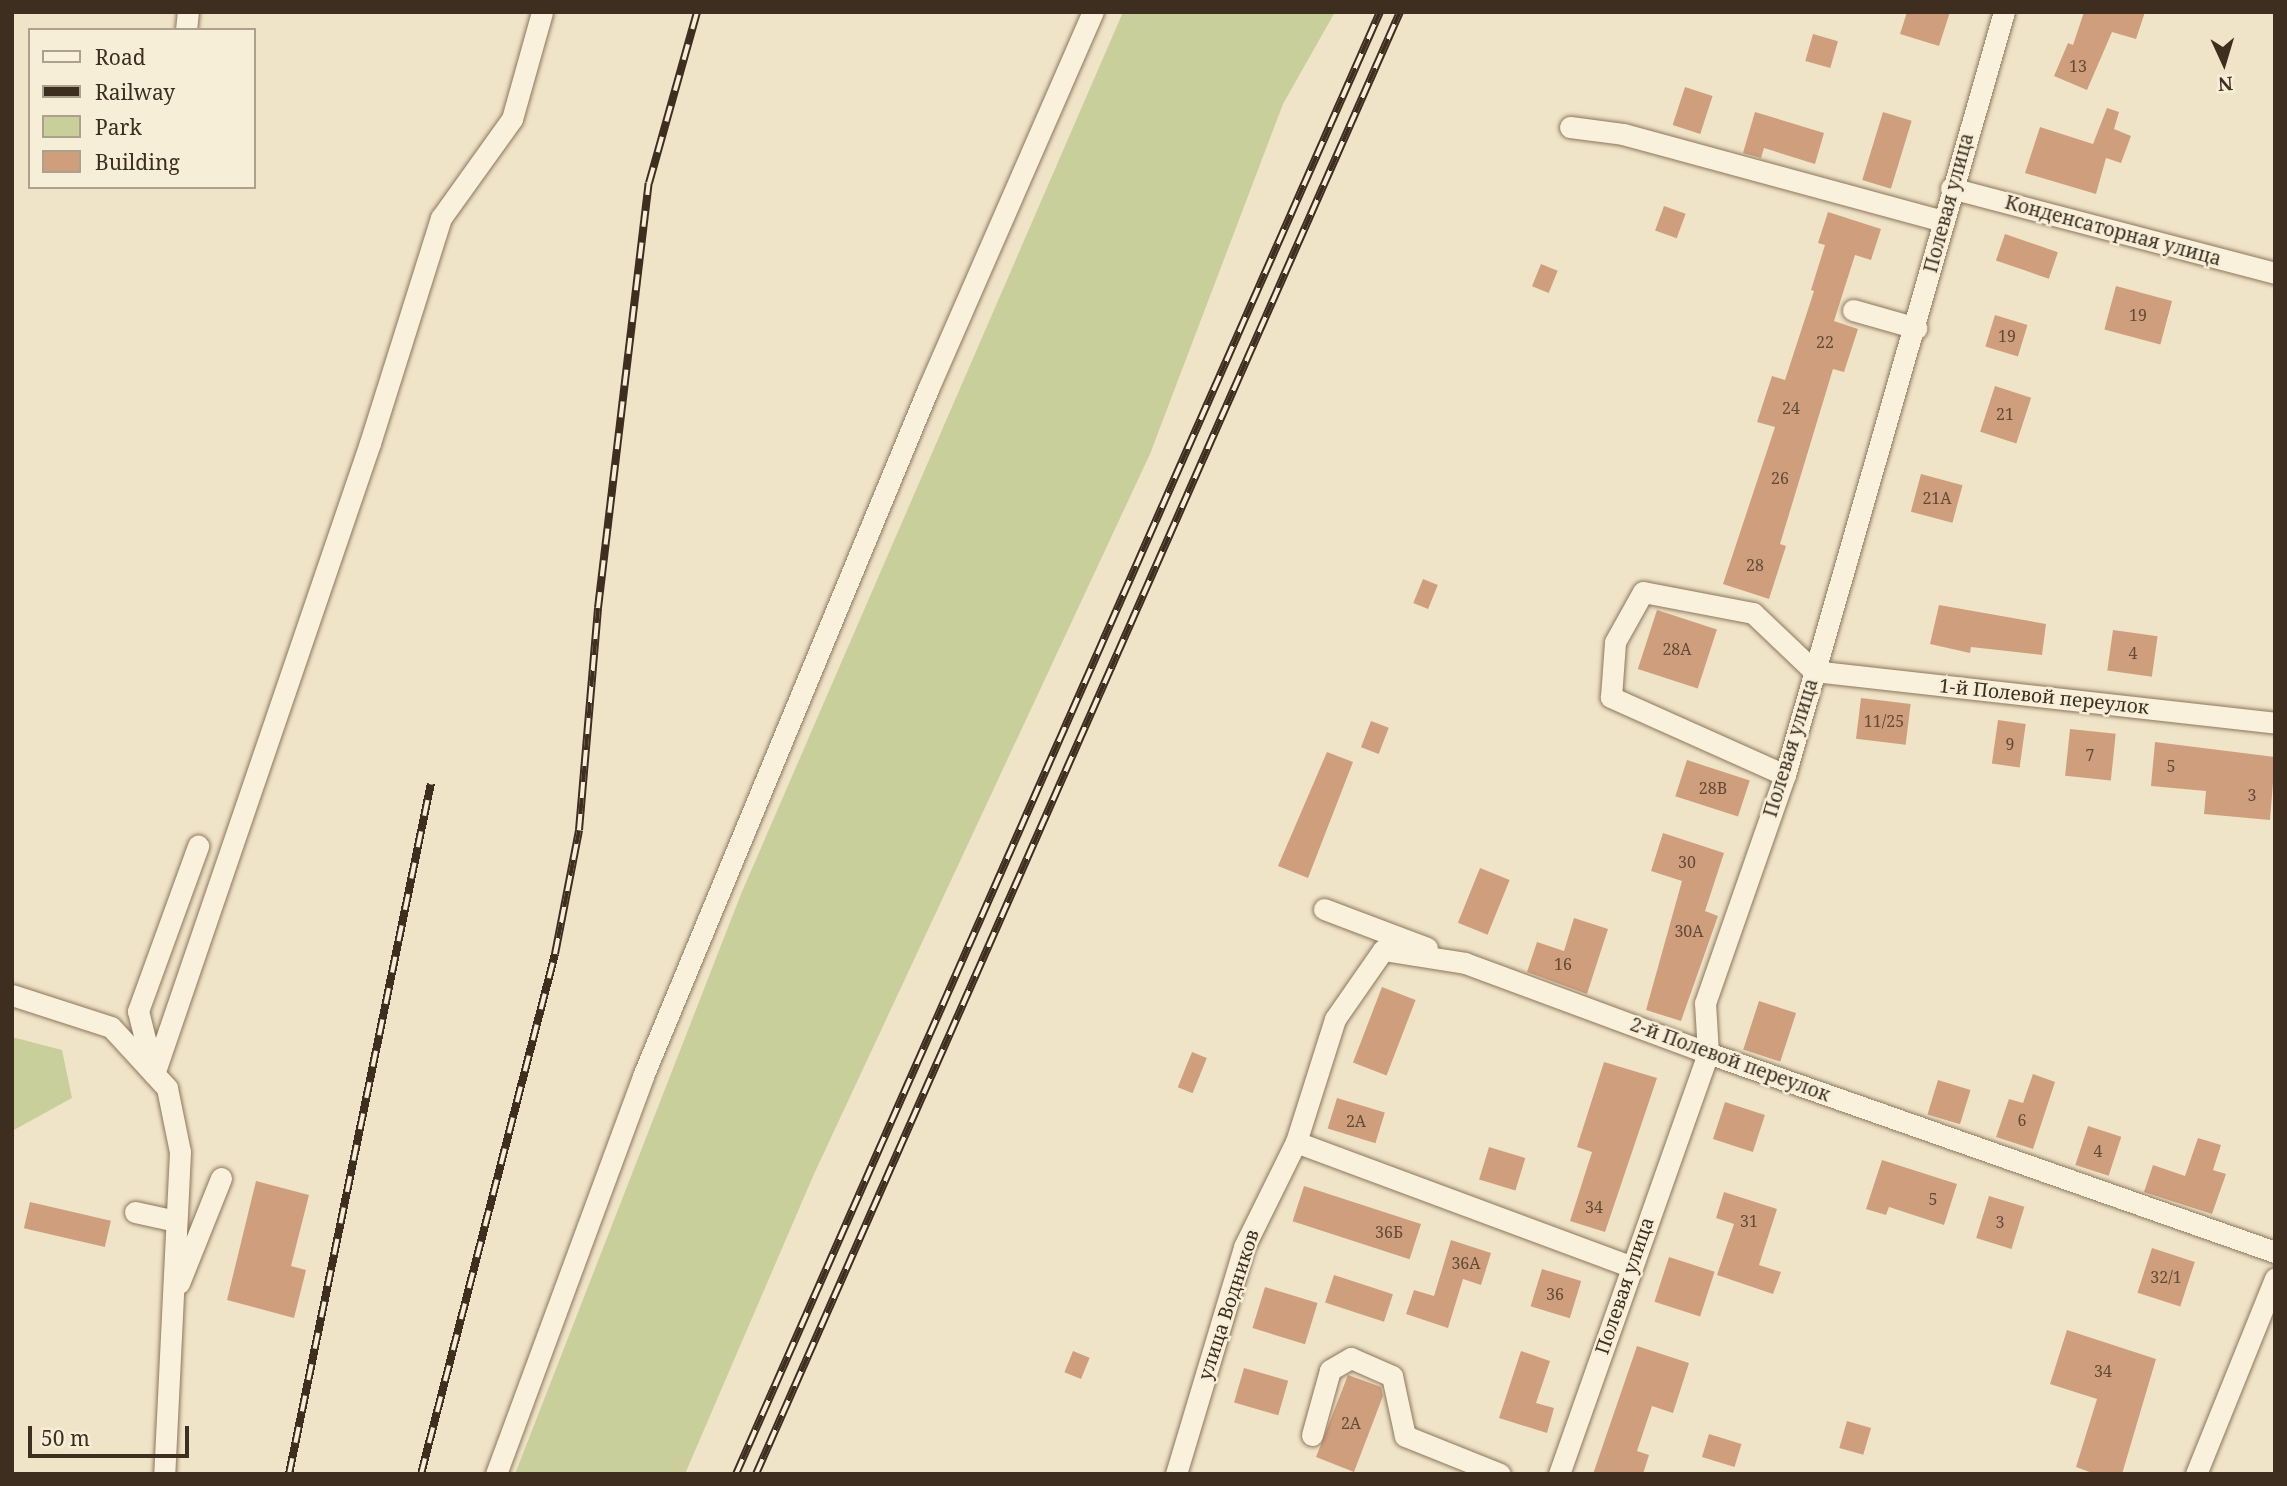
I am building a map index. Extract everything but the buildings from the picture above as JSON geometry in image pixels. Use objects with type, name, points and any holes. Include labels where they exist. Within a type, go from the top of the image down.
[{"type":"street","points":[[153,1073],[230,860],[285,679],[370,443],[441,218],[512,119],[542,12]]},
{"type":"street","points":[[496,1474],[643,1076],[928,389],[1093,12]]},
{"type":"street","name":"Полевая улица","points":[[1559,1474],[1708,1053],[1705,1003],[1785,775],[1916,328],[1951,188],[2004,12]]},
{"type":"street","points":[[1570,127],[1623,134],[1943,221]]},
{"type":"street","name":"Конденсаторная улица","points":[[1951,188],[2275,272]]},
{"type":"street","points":[[1853,310],[1916,328]]},
{"type":"street","points":[[1785,775],[1611,697],[1615,642],[1643,592],[1754,613],[1814,671]]},
{"type":"street","name":"1-й Полевой переулок","points":[[1814,671],[2275,723]]},
{"type":"street","points":[[153,1073],[138,1011],[198,845]]},
{"type":"street","points":[[1324,909],[1465,962]]},
{"type":"street","name":"2-й Полевой переулок","points":[[1296,1142],[1335,1019],[1383,950],[1465,962],[1708,1053],[2275,1252]]},
{"type":"street","points":[[12,995],[111,1027],[167,1088],[180,1153],[164,1474]]},
{"type":"street","points":[[1296,1142],[1632,1267]]},
{"type":"street","name":"улица Водников","points":[[1176,1474],[1244,1248],[1296,1142]]},
{"type":"street","points":[[173,1301],[221,1178]]},
{"type":"street","points":[[135,1212],[176,1221]]},
{"type":"street","points":[[2196,1474],[2275,1278]]},
{"type":"street","points":[[1311,1435],[1330,1370],[1351,1358],[1392,1376],[1405,1436],[1500,1474]]},
{"type":"green space","points":[[1123,12],[1335,12],[1283,104],[1150,454],[814,1174],[685,1474],[515,1474],[741,894]]},
{"type":"green space","points":[[12,1037],[62,1050],[72,1098],[12,1131]]},
{"type":"railway","points":[[421,1474],[555,954],[579,830],[598,608],[649,183],[697,12]]},
{"type":"railway","points":[[736,1474],[1380,12]]},
{"type":"railway","points":[[756,1474],[1400,12]]},
{"type":"railway","points":[[289,1474],[431,783]]}]
